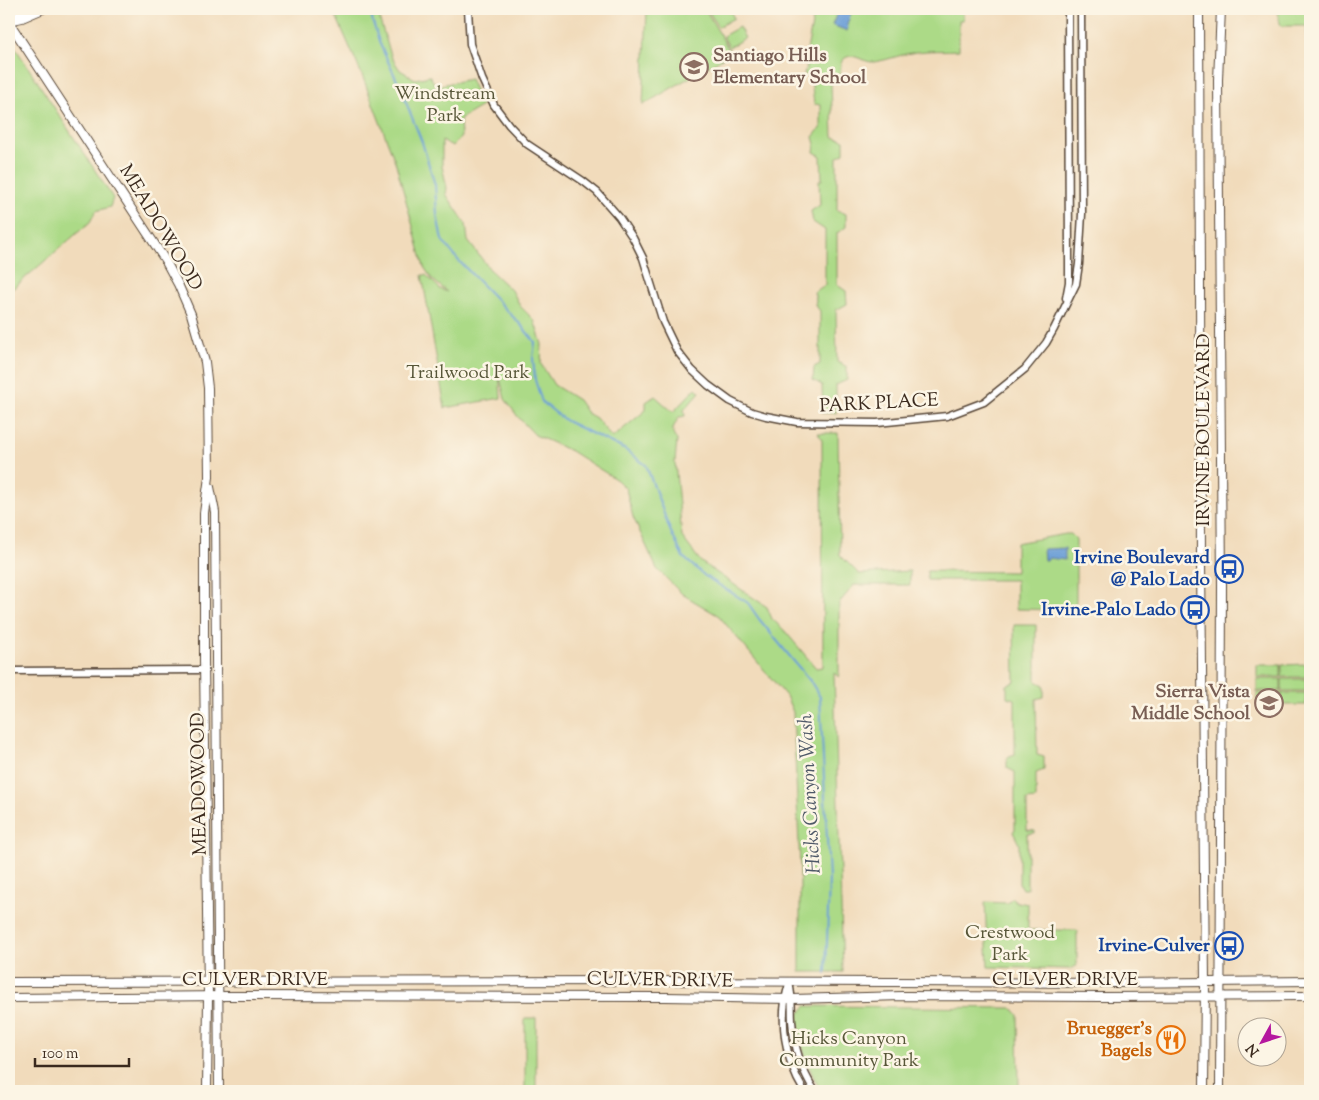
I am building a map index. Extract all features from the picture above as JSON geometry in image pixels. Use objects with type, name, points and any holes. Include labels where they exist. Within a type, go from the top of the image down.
[{"type":"main road","points":[[9,22],[19,13],[28,9]]},
{"type":"main road","points":[[9,22],[43,9]]},
{"type":"main road","name":"IRVINE BOULEVARD","points":[[1200,9],[1204,1091]]},
{"type":"main road","name":"IRVINE BOULEVARD","points":[[1220,1091],[1222,577],[1218,80],[1221,9]]},
{"type":"main road","name":"MEADOWOOD","points":[[9,22],[165,260],[191,314],[205,362],[208,388],[209,477],[204,512],[208,996],[206,1091]]},
{"type":"main road","name":"MEADOWOOD","points":[[209,477],[215,512],[219,1091]]},
{"type":"main road","name":"CULVER DRIVE","points":[[9,982],[789,983],[1310,981]]},
{"type":"main road","name":"CULVER DRIVE","points":[[9,998],[645,996],[790,1001],[902,996],[1102,998],[1310,996]]},
{"type":"street","name":"PARK PLACE","points":[[468,9],[470,44],[482,79],[494,105],[527,144],[583,181],[619,217],[643,258],[662,322],[677,352],[692,370],[721,396],[766,416],[797,422],[877,423],[947,416],[984,402],[1020,374],[1035,358],[1046,342],[1076,284],[1082,214],[1081,9]]},
{"type":"street","name":"PARK PLACE","points":[[1064,306],[1069,282],[1068,9]]},
{"type":"street","points":[[9,671],[204,670]]},
{"type":"street","points":[[789,983],[792,1020],[798,1056],[804,1073],[814,1091]]},
{"type":"street","points":[[790,1001],[784,1017],[787,1051],[804,1091]]},
{"type":"green space","points":[[333,9],[383,9],[380,21],[392,58],[400,70],[415,79],[430,76],[436,86],[470,79],[482,106],[460,119],[461,137],[453,146],[442,141],[442,166],[447,188],[446,194],[466,224],[468,241],[492,272],[513,292],[520,306],[534,320],[542,344],[541,364],[554,385],[578,400],[587,413],[596,418],[612,438],[646,410],[646,402],[655,396],[673,412],[696,388],[700,392],[684,410],[685,416],[679,417],[673,429],[673,434],[677,440],[675,462],[682,537],[701,562],[767,607],[772,619],[784,630],[816,668],[823,667],[822,440],[818,433],[838,433],[840,555],[859,574],[910,571],[910,585],[854,585],[839,603],[839,677],[834,673],[843,972],[800,972],[800,867],[793,712],[786,696],[719,616],[682,594],[657,569],[633,517],[626,489],[617,480],[571,451],[535,435],[518,417],[505,399],[499,374],[501,398],[445,408],[422,275],[426,275],[440,289],[447,292],[432,279],[424,267],[396,164],[362,75]]},
{"type":"green space","points":[[647,9],[705,9],[731,53],[643,105]]},
{"type":"green space","points":[[707,9],[729,9],[734,18],[718,27]]},
{"type":"green space","points":[[815,9],[963,9],[963,20],[959,20],[959,50],[916,52],[874,62],[848,56],[841,64],[841,76],[831,82],[833,137],[844,140],[844,153],[837,157],[837,210],[846,214],[846,227],[837,233],[837,285],[846,291],[847,304],[836,310],[837,362],[847,367],[847,380],[836,385],[836,413],[823,413],[822,385],[813,380],[814,367],[820,364],[820,311],[815,305],[814,292],[825,285],[825,230],[813,222],[811,211],[820,205],[819,180],[822,180],[821,156],[814,152],[815,144],[813,137],[821,127],[821,105],[814,104],[811,78],[804,74]]},
{"type":"green space","points":[[1276,9],[1310,9],[1310,53],[1307,53],[1307,26],[1281,26]]},
{"type":"green space","points":[[739,27],[745,38],[729,47],[723,36]]},
{"type":"green space","points":[[9,38],[113,198],[110,207],[96,211],[90,222],[9,292]]},
{"type":"green space","points":[[1071,534],[1076,539],[1076,602],[1074,608],[1070,610],[1016,609],[1016,580],[927,580],[927,571],[1016,572],[1016,543]]},
{"type":"green space","points":[[1014,625],[1036,625],[1036,681],[1044,685],[1044,697],[1036,699],[1037,755],[1044,757],[1044,770],[1036,773],[1036,799],[1027,800],[1027,830],[1035,831],[1035,833],[1027,834],[1027,889],[1022,889],[1019,884],[1019,844],[1013,832],[1015,829],[1015,772],[1007,768],[1007,758],[1015,755],[1015,699],[1007,697],[1007,685],[1015,682]]},
{"type":"green space","points":[[1310,664],[1310,684],[1307,684],[1307,672],[1306,677],[1282,677],[1282,665]]},
{"type":"green space","points":[[1257,665],[1281,665],[1281,677],[1257,677]]},
{"type":"green space","points":[[1257,679],[1281,679],[1281,691],[1257,691]]},
{"type":"green space","points":[[1282,679],[1306,679],[1306,691],[1282,691]]},
{"type":"green space","points":[[1257,693],[1281,693],[1281,705],[1257,705]]},
{"type":"green space","points":[[1282,693],[1306,693],[1306,705],[1282,705]]},
{"type":"green space","name":"Crestwood Park","points":[[1012,898],[1017,902],[1028,904],[1028,930],[1077,930],[1077,965],[1071,969],[988,967],[985,902],[1007,903]]},
{"type":"green space","name":"Hicks Canyon Community Park","points":[[806,1006],[1012,1008],[1018,1015],[1019,1091],[821,1091],[811,1072],[800,1036],[798,1015]]},
{"type":"green space","points":[[525,1018],[536,1018],[536,1091],[525,1091]]},
{"type":"water","points":[[837,9],[852,10],[847,31],[832,25],[838,11]]},
{"type":"water","points":[[1065,548],[1065,560],[1048,558],[1048,560],[1044,560],[1043,549]]},
{"type":"waterway","name":"Hicks Canyon Wash","points":[[369,9],[379,42],[422,142],[435,185],[437,215],[442,240],[458,260],[535,342],[533,358],[535,380],[542,402],[566,421],[624,449],[646,465],[670,530],[683,557],[705,576],[748,603],[811,682],[820,697],[829,878],[826,973]]},
{"type":"place","name":"Santiago Hills Elementary School","points":[[694,67]]},
{"type":"place","name":"Irvine Boulevard @ Palo Lado","points":[[1229,569]]},
{"type":"place","name":"Irvine-Palo Lado","points":[[1195,610]]},
{"type":"place","name":"Sierra Vista Middle School","points":[[1269,703]]},
{"type":"place","name":"Irvine-Culver","points":[[1229,946]]},
{"type":"place","name":"Bruegger's Bagels","points":[[1171,1040]]},
{"type":"park label","name":"Windstream Park","points":[[445,105]]},
{"type":"park label","name":"Trailwood Park","points":[[468,373]]}]
